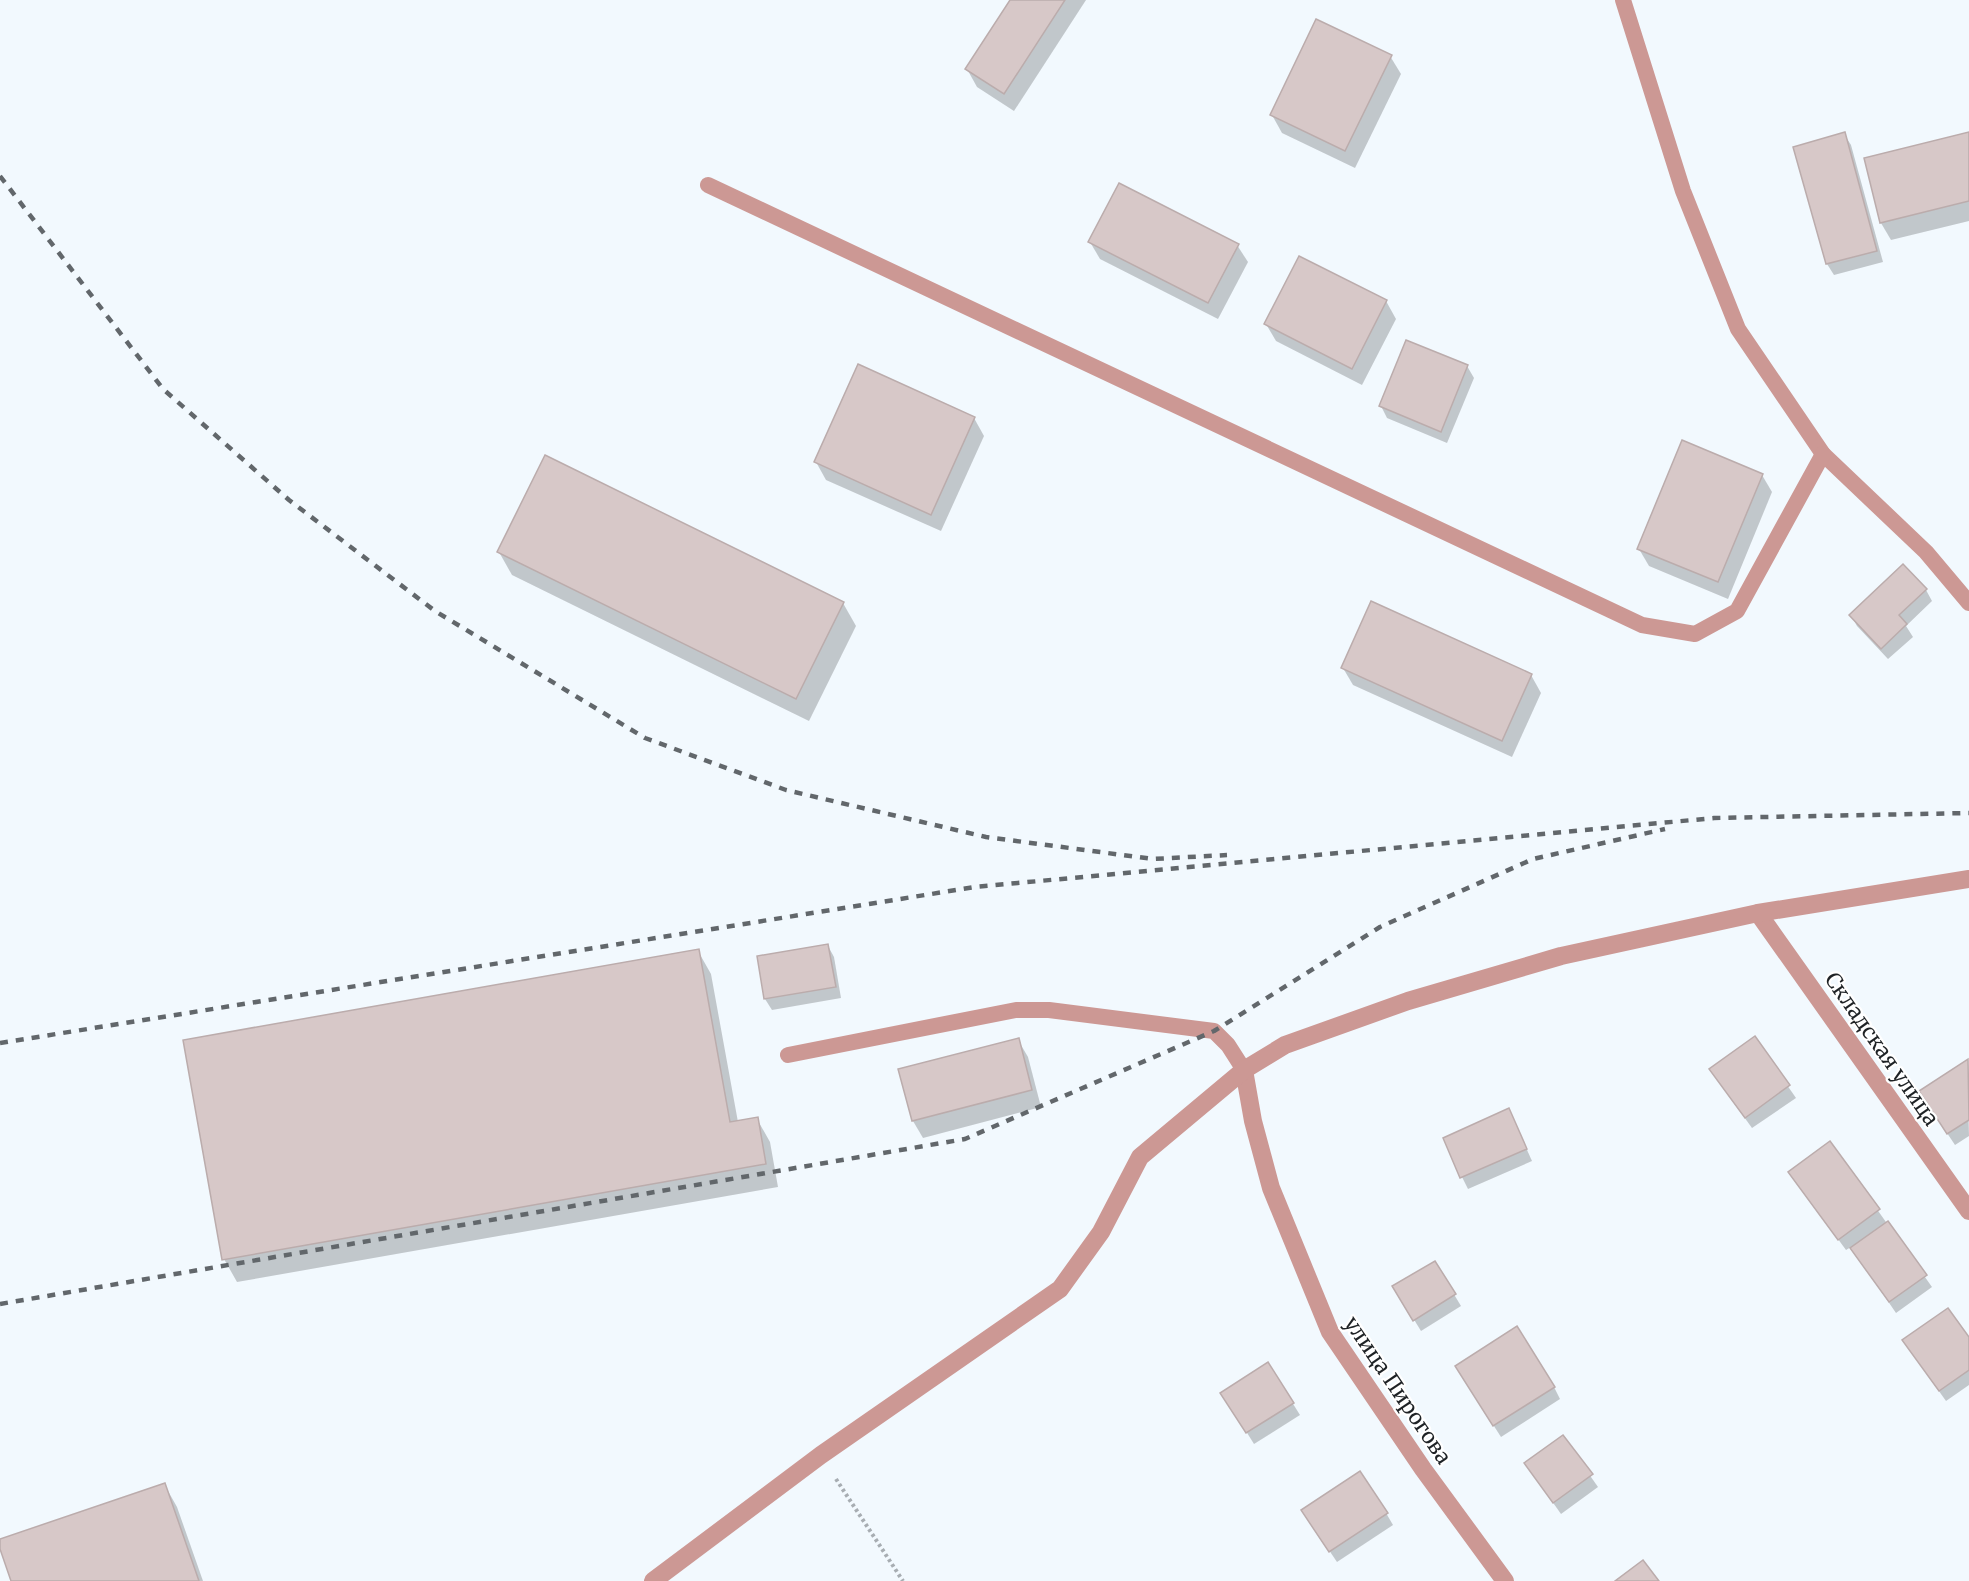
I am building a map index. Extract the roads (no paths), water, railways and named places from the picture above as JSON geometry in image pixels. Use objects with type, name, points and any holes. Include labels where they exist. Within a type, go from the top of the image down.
[{"type":"street","points":[[653,1581],[821,1455],[1060,1289],[1101,1232],[1140,1157],[1244,1070],[1286,1045],[1408,1001],[1561,956],[1758,914],[1969,879]]},
{"type":"street","name":"Складская улица","points":[[1758,914],[1969,1211]]},
{"type":"street","name":"улица Пирогова","points":[[1244,1070],[1253,1121],[1271,1188],[1330,1332],[1423,1469],[1505,1581]]},
{"type":"lane","points":[[1623,0],[1683,191],[1738,329],[1823,454],[1926,552],[1969,603]]},
{"type":"lane","points":[[708,185],[1642,625],[1695,634],[1737,610],[1823,454]]},
{"type":"lane","points":[[788,1055],[1016,1010],[1049,1010],[1214,1031],[1228,1045],[1244,1070]]},
{"type":"railway","points":[[0,176],[163,389],[289,500],[435,611],[645,738],[786,790],[986,837],[1153,859],[1227,855]]},
{"type":"railway","points":[[0,1043],[975,887],[1714,818],[1969,813]]},
{"type":"railway","points":[[0,1304],[965,1139],[1214,1031],[1380,927],[1533,859],[1665,829]]}]
